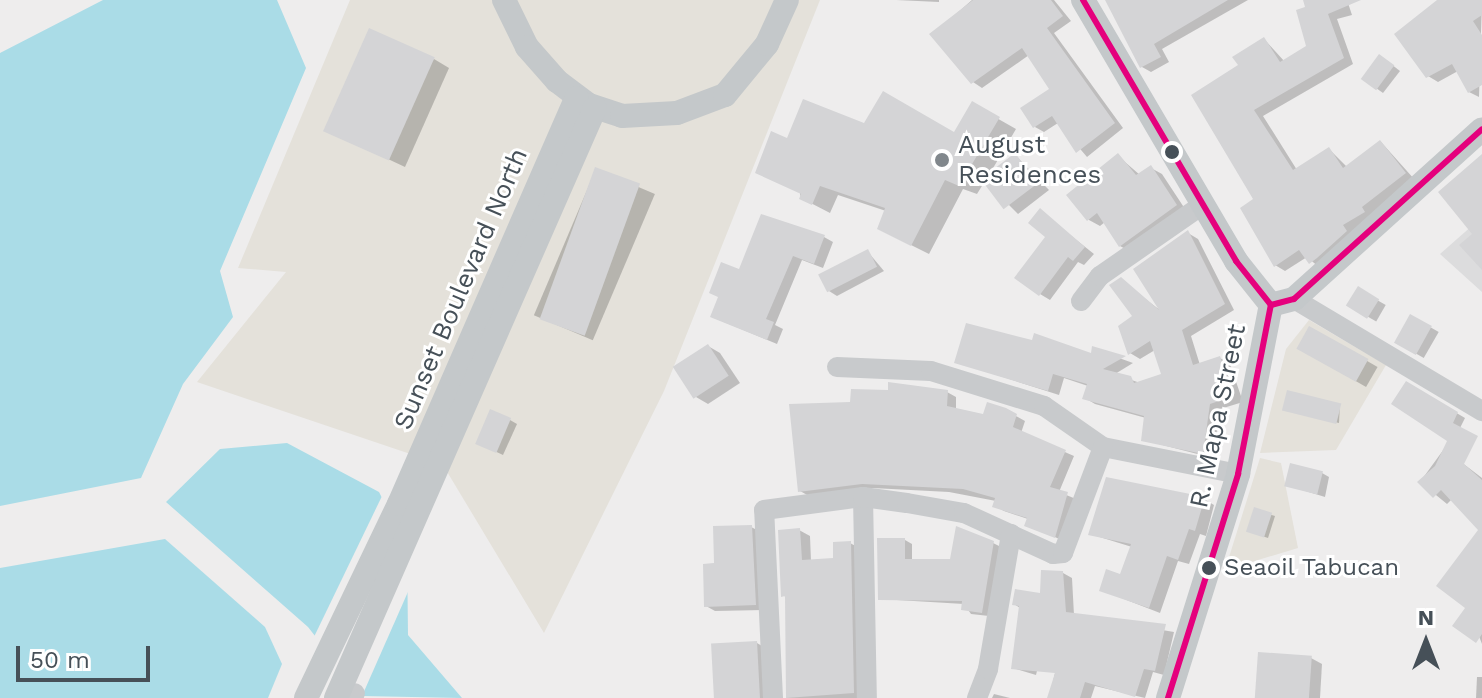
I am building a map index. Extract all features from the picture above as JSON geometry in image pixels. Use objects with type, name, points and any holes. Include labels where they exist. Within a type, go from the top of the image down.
[{"type":"main road","points":[[504,0],[545,69],[586,103],[622,116],[677,113],[725,95],[767,44],[787,0]]},
{"type":"main road","name":"R. Mapa Street","points":[[1083,0],[1202,205],[1282,302],[1238,474],[1168,698]]},
{"type":"main road","name":"Sunset Boulevard North","points":[[410,510],[586,103]]},
{"type":"main road","points":[[1282,302],[1482,129]]},
{"type":"main road","points":[[306,698],[410,510]]},
{"type":"main road","points":[[347,694],[410,510]]},
{"type":"street","points":[[1081,301],[1100,276],[1202,205]]},
{"type":"street","points":[[1282,302],[1482,411]]},
{"type":"street","points":[[837,367],[931,371],[1044,406],[1103,447],[1238,474]]},
{"type":"street","points":[[773,698],[764,510],[863,497],[964,513],[1053,554],[1063,553],[1103,447]]},
{"type":"street","points":[[863,497],[867,698]]},
{"type":"street","points":[[977,698],[988,669],[1011,534]]},
{"type":"shaded area","points":[[350,0],[820,0],[664,391],[544,633],[443,465],[197,382],[286,272],[238,268]]},
{"type":"shaded area","points":[[1482,217],[1482,292],[1440,254]]},
{"type":"shaded area","points":[[1309,320],[1386,365],[1336,450],[1260,453],[1286,349]]},
{"type":"shaded area","points":[[1260,458],[1281,463],[1298,548],[1225,570]]},
{"type":"water","points":[[103,0],[277,0],[306,68],[220,271],[233,317],[183,384],[141,478],[0,506],[0,53]]},
{"type":"water","points":[[287,443],[379,492],[407,547],[408,635],[462,698],[362,696],[308,627],[166,502],[220,449]]},
{"type":"water","points":[[165,539],[265,627],[282,664],[268,698],[0,698],[0,568]]},
{"type":"pier","points":[[383,494],[411,545],[411,585],[362,696],[313,639]]},
{"type":"building","points":[[973,0],[1051,0],[1063,16],[1047,28],[1115,123],[1076,153],[1052,116],[1033,128],[1020,108],[1049,89],[1022,48],[971,84],[929,34]]},
{"type":"building","points":[[1105,0],[1228,0],[1154,44],[1161,57],[1140,68]]},
{"type":"building","points":[[1303,0],[1361,0],[1328,14],[1344,58],[1254,110],[1293,170],[1329,147],[1343,168],[1380,140],[1406,173],[1362,207],[1365,212],[1343,225],[1347,231],[1309,264],[1299,250],[1274,267],[1240,208],[1253,199],[1191,95],[1238,65],[1232,57],[1264,37],[1280,62],[1306,46],[1296,10],[1305,7]]},
{"type":"building","points":[[1437,0],[1482,0],[1482,15],[1473,21],[1482,35],[1482,85],[1468,93],[1452,64],[1426,78],[1394,34]]},
{"type":"building","points":[[369,28],[435,57],[389,161],[323,131]]},
{"type":"building","points":[[1379,54],[1394,65],[1376,90],[1361,79]]},
{"type":"building","points":[[883,91],[954,132],[972,101],[1000,117],[959,186],[945,180],[911,246],[877,229],[885,208],[820,186],[812,205],[799,199],[801,194],[755,173],[771,131],[787,138],[803,99],[864,123]]},
{"type":"building","points":[[1015,153],[1038,183],[1004,209],[981,179]]},
{"type":"building","points":[[1118,153],[1136,175],[1151,165],[1177,205],[1119,247],[1097,213],[1087,221],[1066,195]]},
{"type":"building","points":[[1482,154],[1482,270],[1459,245],[1472,234],[1438,192]]},
{"type":"building","points":[[595,167],[640,183],[585,336],[540,319]]},
{"type":"building","points":[[1040,208],[1085,247],[1073,261],[1068,257],[1039,296],[1014,278],[1045,237],[1028,223]]},
{"type":"building","points":[[761,214],[825,235],[814,264],[793,256],[766,319],[774,322],[767,340],[710,317],[718,297],[709,293],[721,262],[739,269]]},
{"type":"building","points":[[1188,230],[1225,304],[1182,330],[1193,365],[1220,356],[1234,396],[1210,404],[1203,454],[1141,441],[1144,416],[1082,399],[1087,384],[1053,374],[1048,391],[954,363],[966,323],[1032,340],[1034,333],[1091,353],[1092,346],[1126,356],[1103,369],[1131,376],[1134,383],[1161,374],[1150,341],[1128,355],[1118,326],[1132,316],[1109,285],[1121,277],[1159,310],[1133,269]]},
{"type":"building","points":[[868,249],[877,267],[827,292],[818,274]]},
{"type":"building","points":[[1358,286],[1379,299],[1367,319],[1346,306]]},
{"type":"building","points":[[1410,314],[1432,326],[1416,355],[1394,343]]},
{"type":"building","points":[[1309,326],[1368,359],[1356,382],[1296,349]]},
{"type":"building","points":[[708,344],[729,376],[693,399],[673,367]]},
{"type":"building","points":[[1406,381],[1458,412],[1453,423],[1478,436],[1464,464],[1482,480],[1482,634],[1476,643],[1452,626],[1465,608],[1436,586],[1478,530],[1441,490],[1433,498],[1417,482],[1435,466],[1447,441],[1391,404]]},
{"type":"building","points":[[888,382],[948,390],[947,406],[983,414],[987,402],[1006,408],[1017,414],[1013,427],[1066,450],[1050,487],[1068,492],[1055,538],[1024,526],[1027,518],[992,507],[995,498],[963,489],[862,484],[798,492],[789,404],[850,402],[851,389],[888,390]]},
{"type":"building","points":[[1287,390],[1341,404],[1336,424],[1282,410]]},
{"type":"building","points":[[490,409],[511,418],[496,453],[475,444]]},
{"type":"building","points":[[1290,463],[1323,471],[1317,495],[1284,486]]},
{"type":"building","points":[[1106,477],[1205,497],[1195,531],[1189,529],[1178,560],[1167,556],[1149,608],[1099,591],[1106,569],[1120,574],[1131,544],[1088,535]]},
{"type":"building","points":[[1254,507],[1272,513],[1264,538],[1246,532]]},
{"type":"building","points":[[752,525],[756,605],[704,607],[703,564],[714,563],[713,526]]},
{"type":"building","points":[[956,526],[994,541],[982,613],[961,610],[962,601],[878,600],[877,538],[905,538],[905,559],[950,559]]},
{"type":"building","points":[[800,528],[802,560],[833,558],[833,542],[851,541],[854,693],[786,698],[785,596],[781,597],[778,530]]},
{"type":"building","points":[[1041,570],[1063,571],[1066,612],[1166,624],[1155,671],[1144,669],[1135,697],[1085,682],[1080,698],[1047,698],[1055,673],[1011,669],[1019,606],[1012,605],[1015,589],[1040,593]]},
{"type":"building","points":[[757,641],[760,698],[714,698],[711,643]]},
{"type":"building","points":[[1258,652],[1312,656],[1309,698],[1255,698]]},
{"type":"transit line","points":[[1083,0],[1236,261],[1271,305]]},
{"type":"transit line","points":[[1271,305],[1294,299],[1482,129]]},
{"type":"transit line","points":[[1168,698],[1238,474],[1271,305]]},
{"type":"place","name":"August Residences","points":[[942,160]]},
{"type":"place","name":"Seaoil Tabucan","points":[[1209,568]]}]
